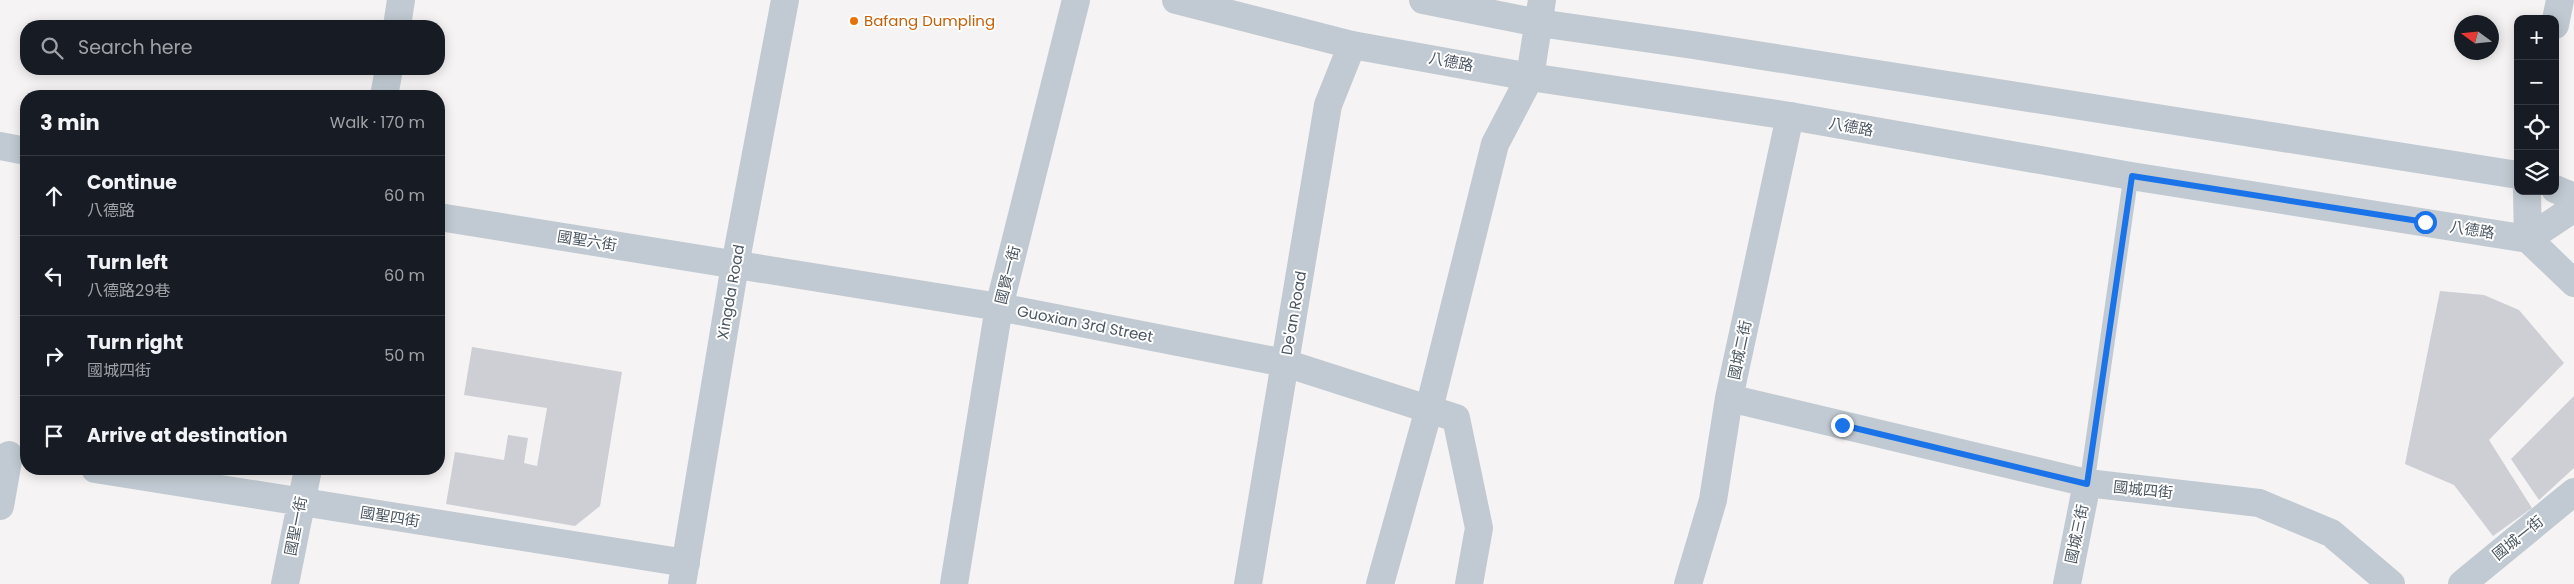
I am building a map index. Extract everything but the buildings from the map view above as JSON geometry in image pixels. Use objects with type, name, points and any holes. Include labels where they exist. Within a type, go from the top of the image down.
[{"type":"street","points":[[397,20],[401,0]]},
{"type":"street","name":"Xingda Road","points":[[684,573],[735,265],[785,0]]},
{"type":"street","name":"國賢一街","points":[[954,584],[999,307],[1076,0]]},
{"type":"street","name":"八德路","points":[[1176,0],[1352,45],[1530,77],[1790,116],[2132,176],[2528,239]]},
{"type":"street","points":[[1423,0],[1540,12],[1703,47],[2514,174]]},
{"type":"street","points":[[2557,15],[2560,0]]},
{"type":"street","points":[[1380,584],[1428,409],[1495,144],[1530,77],[1540,12]]},
{"type":"street","name":"De'an Road","points":[[1248,584],[1328,105],[1352,45]]},
{"type":"street","points":[[385,90],[388,75]]},
{"type":"street","name":"國城二街","points":[[1688,584],[1713,500],[1729,398],[1790,116]]},
{"type":"street","points":[[0,146],[20,150]]},
{"type":"street","points":[[2559,191],[2574,197]]},
{"type":"street","points":[[2528,195],[2528,239],[2574,283]]},
{"type":"street","points":[[2528,239],[2574,208]]},
{"type":"street","name":"國聖六街","points":[[445,218],[735,265]]},
{"type":"street","name":"Guoxian 3rd Street","points":[[735,265],[999,307],[1285,363],[1428,409]]},
{"type":"street","name":"國城四街","points":[[1729,398],[2087,484],[2259,503],[2332,534],[2391,584]]},
{"type":"street","points":[[1428,409],[1456,418],[1479,528],[1469,584]]},
{"type":"street","points":[[0,506],[12,455]]},
{"type":"street","name":"國聖四街","points":[[131,475],[301,503],[684,573]]},
{"type":"street","name":"國聖一街","points":[[285,584],[307,475]]},
{"type":"street","name":"國城三街","points":[[2066,584],[2087,484]]},
{"type":"street","name":"國城一街","points":[[2462,584],[2574,492]]},
{"type":"lane","points":[[2087,484],[2132,176]]},
{"type":"place","name":"Bafang Dumpling","points":[[854,21]]},
{"type":"route","points":[[1842,425],[2087,484],[2132,176],[2425,222]]}]
